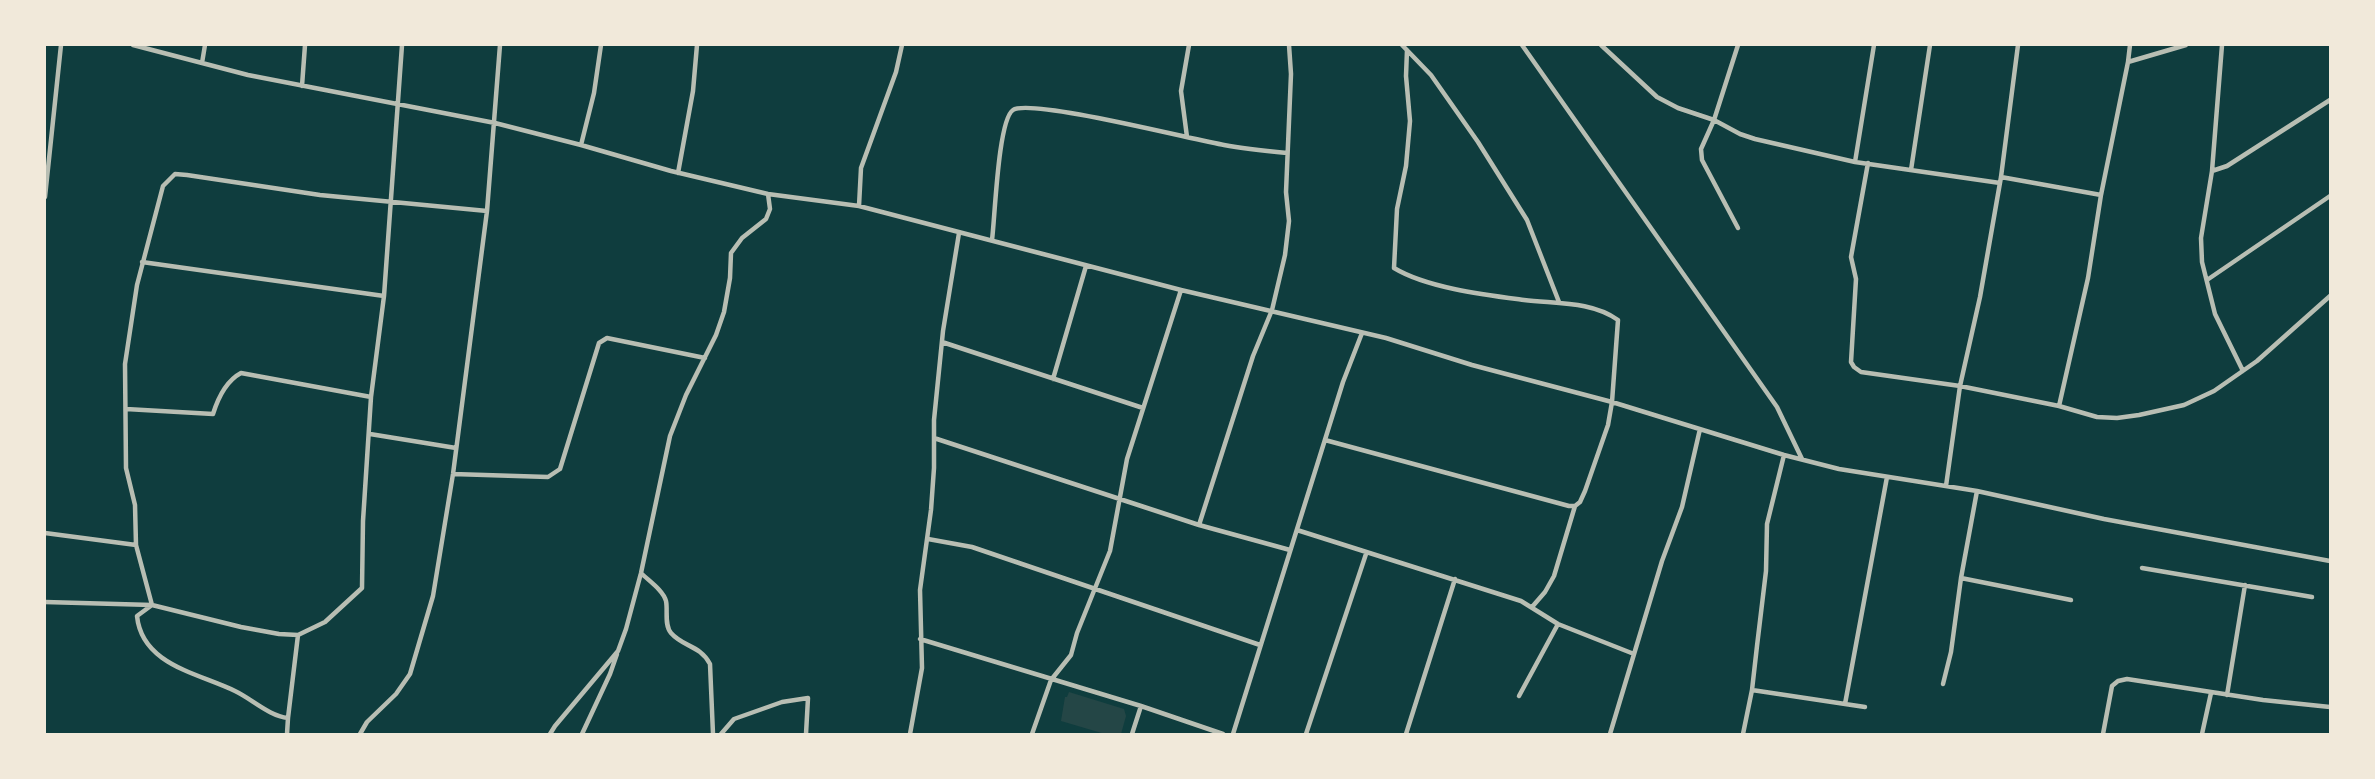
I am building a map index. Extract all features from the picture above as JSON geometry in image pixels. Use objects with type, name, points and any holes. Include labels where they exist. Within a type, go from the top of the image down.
[{"type":"street","points":[[45,197],[61,45]]},
{"type":"street","points":[[133,45],[302,86],[495,123],[678,173],[768,194],[859,206],[1181,290],[1362,333],[1612,402],[1784,455],[1887,477],[1977,491],[2170,532],[2330,561]]},
{"type":"street","points":[[202,63],[205,45]]},
{"type":"street","points":[[302,86],[305,45]]},
{"type":"street","points":[[45,602],[152,605],[241,627],[298,635],[325,622],[362,588],[363,521],[371,397],[384,296],[402,45]]},
{"type":"street","points":[[360,734],[367,722],[396,694],[410,674],[433,596],[453,474],[487,212],[500,45]]},
{"type":"street","points":[[582,145],[594,93],[601,45]]},
{"type":"street","points":[[678,173],[693,91],[697,45]]},
{"type":"street","points":[[859,206],[861,168],[896,72],[902,45]]},
{"type":"street","points":[[1187,136],[1181,91],[1189,45]]},
{"type":"street","points":[[1199,525],[1253,356],[1272,310],[1285,255],[1289,221],[1286,192],[1291,74],[1289,45]]},
{"type":"street","points":[[1402,45],[1431,75],[1478,142],[1527,220],[1559,302]]},
{"type":"street","points":[[1522,45],[1777,407],[1802,459]]},
{"type":"street","points":[[1601,45],[1657,97],[1678,108],[1714,120],[1755,139],[1856,162],[2101,195]]},
{"type":"street","points":[[1738,45],[1714,120],[1701,149],[1702,160],[1738,228]]},
{"type":"street","points":[[1856,162],[1874,45]]},
{"type":"street","points":[[1911,170],[1930,45]]},
{"type":"street","points":[[1946,486],[1959,386],[1980,297],[2000,180],[2018,45]]},
{"type":"street","points":[[2059,406],[2088,278],[2101,195],[2130,45]]},
{"type":"street","points":[[2128,62],[2186,45]]},
{"type":"street","points":[[2222,45],[2212,171],[2201,238],[2202,262],[2215,314],[2243,371]]},
{"type":"street","points":[[1407,50],[1406,76],[1410,121],[1406,166],[1397,209],[1394,268],[1406,276],[1446,287],[1591,308],[1618,320],[1612,402],[1608,425],[1585,492],[1575,506],[1554,576],[1545,592],[1532,607]]},
{"type":"street","points":[[2212,171],[2227,166],[2330,100]]},
{"type":"street","points":[[992,240],[1002,138],[1007,117],[1013,110],[1022,107],[1187,136],[1226,146],[1287,153]]},
{"type":"street","points":[[45,121],[52,122]]},
{"type":"street","points":[[1868,163],[1851,257],[1856,279],[1851,362],[1854,367],[1868,373],[1959,386],[2059,406],[2097,417],[2116,418],[2149,413],[2184,405],[2201,398],[2243,371],[2304,321],[2330,296]]},
{"type":"street","points":[[152,605],[136,545],[135,505],[126,468],[125,363],[142,262],[163,186],[175,174],[320,195],[487,212]]},
{"type":"street","points":[[582,734],[610,674],[627,629],[669,436],[716,335],[724,312],[730,278],[731,253],[742,238],[766,219],[770,209],[768,194]]},
{"type":"street","points":[[2207,280],[2330,196]]},
{"type":"street","points":[[910,734],[922,668],[920,590],[928,539],[942,342],[959,233]]},
{"type":"street","points":[[142,262],[384,296]]},
{"type":"street","points":[[1053,379],[1086,266]]},
{"type":"street","points":[[1032,734],[1051,680],[1071,655],[1077,633],[1110,551],[1127,459],[1181,290]]},
{"type":"street","points":[[1233,734],[1325,440],[1362,333]]},
{"type":"street","points":[[453,474],[548,477],[560,469],[599,343],[607,338],[705,358]]},
{"type":"street","points":[[942,342],[1143,408]]},
{"type":"street","points":[[126,410],[213,414],[218,398],[234,377],[241,373],[371,397]]},
{"type":"street","points":[[1611,734],[1662,561],[1682,507],[1700,429]]},
{"type":"street","points":[[370,434],[456,448]]},
{"type":"street","points":[[934,438],[1199,525],[1290,550]]},
{"type":"street","points":[[1325,440],[1575,506]]},
{"type":"street","points":[[1743,734],[1752,690],[1766,571],[1767,524],[1784,455]]},
{"type":"street","points":[[1845,704],[1887,477]]},
{"type":"street","points":[[1943,684],[1951,652],[1961,578],[1977,491]]},
{"type":"street","points":[[1297,530],[1521,602],[1558,624],[1634,654]]},
{"type":"street","points":[[45,532],[136,545]]},
{"type":"street","points":[[928,539],[972,547],[1260,645]]},
{"type":"street","points":[[1306,734],[1366,554]]},
{"type":"street","points":[[2142,568],[2312,597]]},
{"type":"street","points":[[641,573],[663,595],[670,633],[705,654],[710,664],[713,734]]},
{"type":"street","points":[[1961,578],[2071,600]]},
{"type":"street","points":[[1406,734],[1455,579]]},
{"type":"street","points":[[2227,695],[2245,585]]},
{"type":"street","points":[[152,605],[137,616],[138,626],[143,638],[166,662],[184,672],[236,691],[278,717],[288,718]]},
{"type":"street","points":[[1519,696],[1558,624]]},
{"type":"street","points":[[287,734],[298,635]]},
{"type":"street","points":[[920,639],[1141,706],[1223,734]]},
{"type":"street","points":[[550,734],[618,651]]},
{"type":"street","points":[[2103,734],[2109,695],[2112,686],[2118,681],[2143,680],[2211,693],[2330,707]]},
{"type":"street","points":[[1752,690],[1865,707]]},
{"type":"street","points":[[2202,734],[2211,693]]},
{"type":"street","points":[[721,734],[734,719],[782,702],[808,698],[806,734]]},
{"type":"street","points":[[1132,734],[1141,706]]},
{"type":"shaded area","points":[[1069,692],[1124,709],[1126,716],[1121,734],[1105,734],[1061,721],[1065,697]]}]
